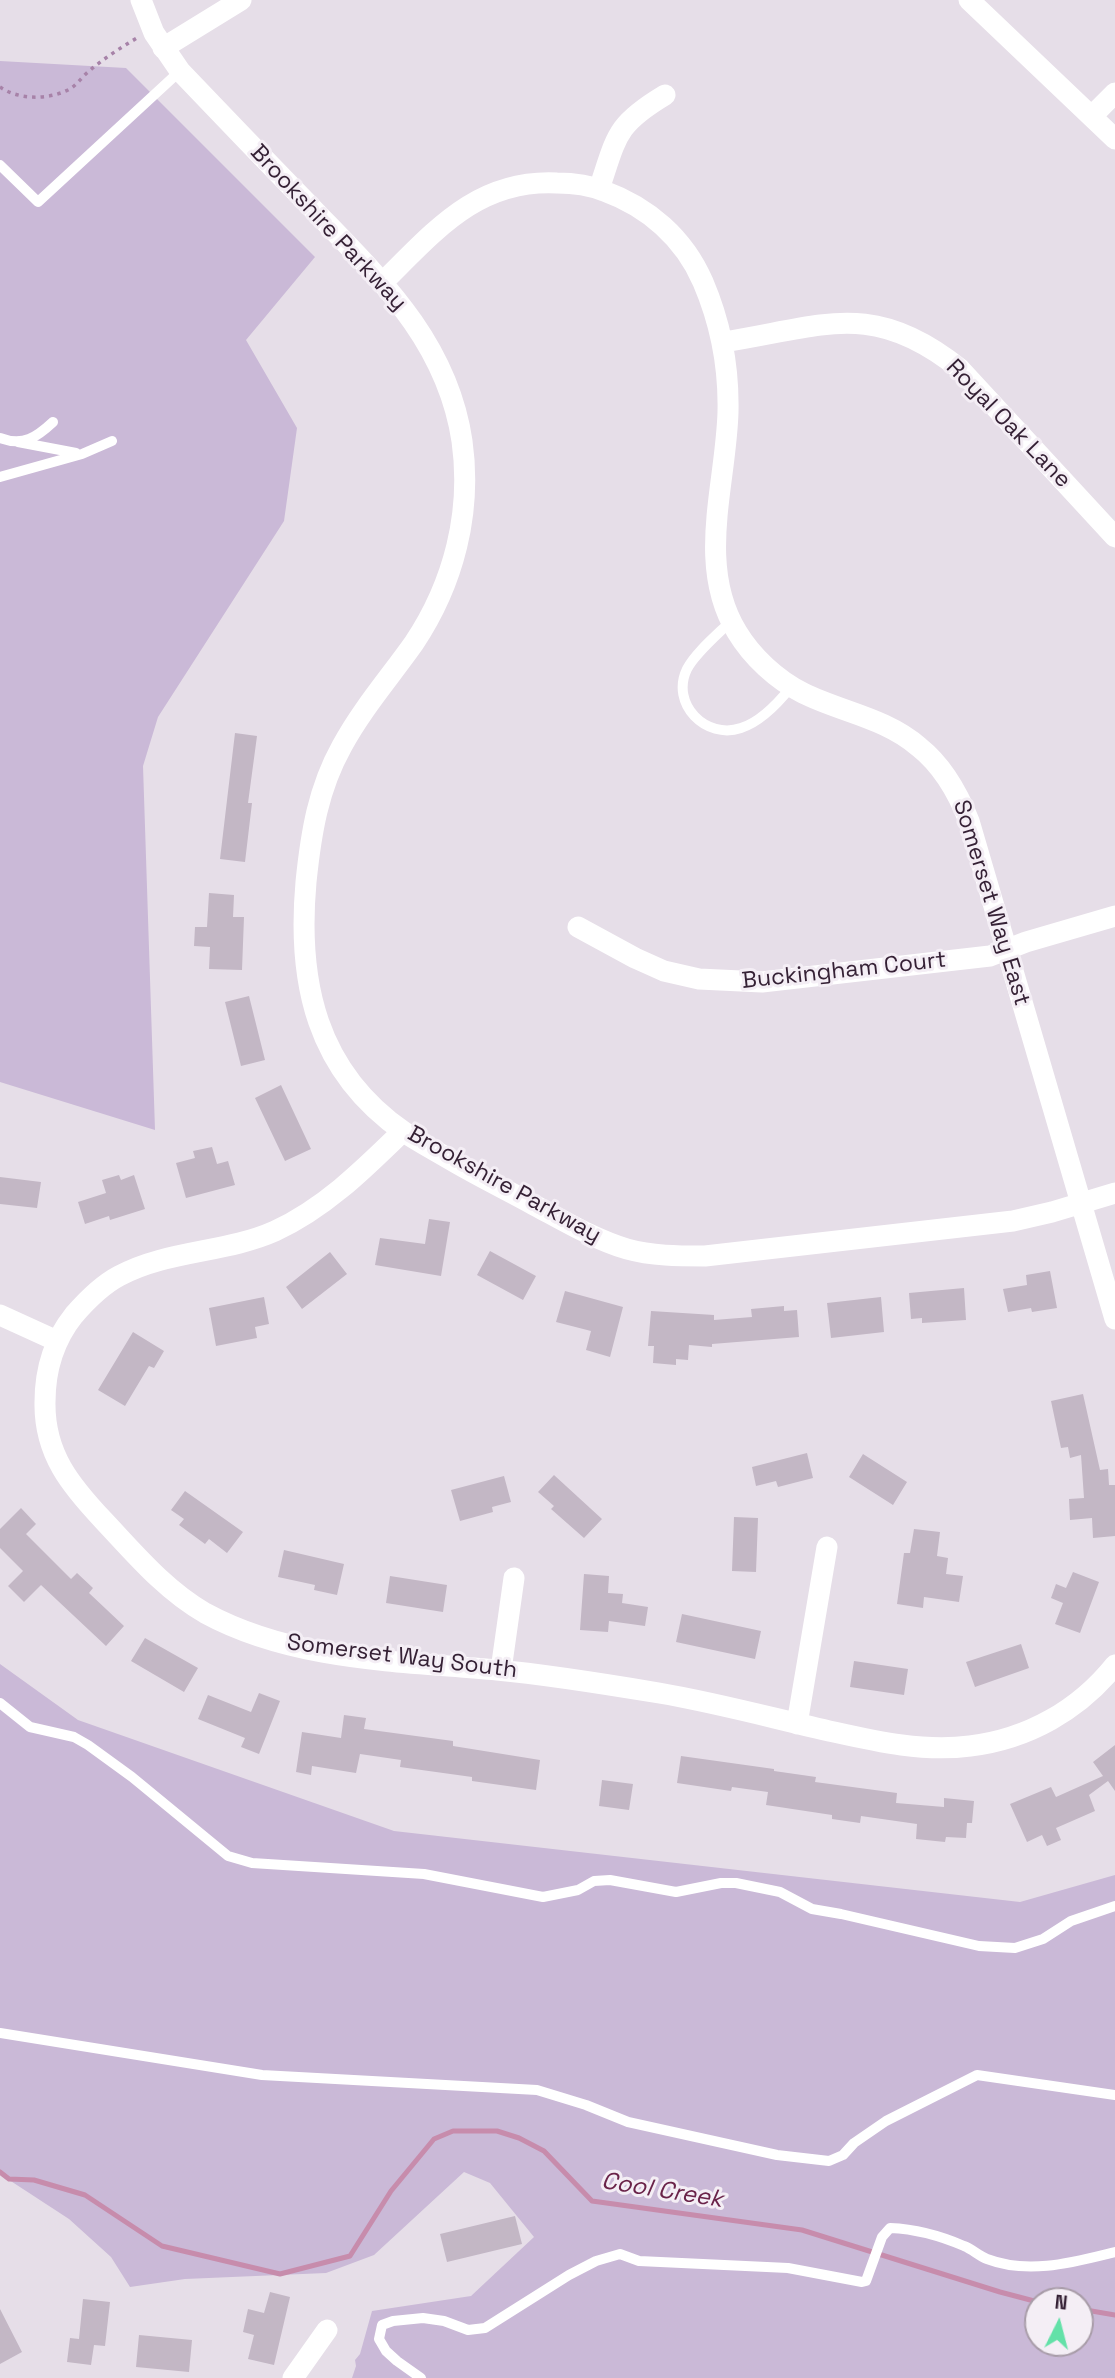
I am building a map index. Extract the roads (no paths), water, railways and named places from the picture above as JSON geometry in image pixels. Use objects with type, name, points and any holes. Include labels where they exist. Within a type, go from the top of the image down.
[{"type":"street","name":"Brookshire Parkway","points":[[141,0],[158,39],[180,71],[383,282],[418,327],[430,347],[456,410],[465,475],[461,529],[446,582],[416,640],[342,746],[323,787],[312,826],[303,937],[311,999],[327,1042],[355,1086],[403,1131],[456,1163],[582,1231],[628,1249],[662,1255],[705,1255],[1013,1221],[1115,1193]]},
{"type":"street","points":[[158,39],[241,0]]},
{"type":"street","points":[[969,0],[1115,139]]},
{"type":"street","points":[[1091,116],[1115,93]]},
{"type":"street","points":[[599,189],[615,139],[625,123],[665,95]]},
{"type":"street","name":"Somerset Way East","points":[[383,282],[458,211],[500,189],[542,182],[583,185],[619,196],[654,217],[680,243],[700,276],[723,342],[727,373],[727,414],[715,547],[718,577],[731,621],[748,649],[791,687],[885,725],[919,746],[955,790],[969,821],[1115,1319]]},
{"type":"street","name":"Royal Oak Lane","points":[[723,342],[832,322],[865,323],[911,336],[932,347],[960,369],[1115,537]]},
{"type":"street","name":"Buckingham Court","points":[[578,926],[652,966],[699,979],[740,983],[985,957],[1115,916]]},
{"type":"street","name":"Somerset Way South","points":[[403,1131],[330,1197],[289,1224],[233,1246],[166,1260],[120,1275],[83,1304],[57,1341],[49,1365],[45,1399],[49,1437],[58,1464],[74,1489],[142,1562],[190,1603],[244,1632],[288,1645],[374,1658],[580,1680],[686,1698],[892,1744],[929,1748],[993,1742],[1032,1730],[1061,1714],[1099,1684],[1115,1665]]},
{"type":"street","points":[[0,1315],[57,1341]]},
{"type":"street","points":[[797,1724],[827,1547]]},
{"type":"street","points":[[501,1670],[514,1578]]},
{"type":"street","points":[[293,2378],[327,2330]]},
{"type":"lane","points":[[1,168],[38,202],[180,71]]},
{"type":"lane","points":[[18,442],[36,438],[53,422]]},
{"type":"lane","points":[[0,438],[82,454]]},
{"type":"lane","points":[[0,477],[82,454],[112,441]]},
{"type":"lane","points":[[731,621],[686,670],[684,695],[691,714],[712,729],[729,731],[742,728],[754,722],[791,687]]},
{"type":"lane","points":[[0,1703],[30,1727],[74,1737],[88,1745],[132,1777],[228,1856],[252,1863],[424,1874],[543,1897],[578,1890],[594,1881],[610,1880],[676,1892],[721,1883],[736,1883],[780,1892],[823,1912],[979,1946],[1003,1948],[1031,1944],[1052,1934],[1063,1924],[1115,1906]]},
{"type":"lane","points":[[0,2033],[262,2075],[537,2090],[586,2105],[628,2122],[777,2155],[829,2161],[843,2154],[877,2126],[977,2075],[1115,2095]]},
{"type":"lane","points":[[421,2378],[386,2351],[379,2339],[382,2325],[423,2318],[444,2321],[468,2330],[485,2328],[569,2275],[620,2254],[639,2261],[788,2268],[862,2282],[866,2281],[881,2241],[890,2228],[942,2238],[965,2246],[988,2259],[1019,2266],[1069,2264],[1115,2252]]},
{"type":"waterway","name":"Cool Creek","points":[[0,2172],[9,2179],[34,2180],[85,2195],[162,2246],[280,2274],[350,2256],[391,2191],[434,2139],[453,2131],[497,2131],[519,2138],[544,2151],[592,2201],[802,2230],[1024,2298]]},
{"type":"waterway","name":"Cool Creek","points":[[1094,2311],[1115,2315]]}]
